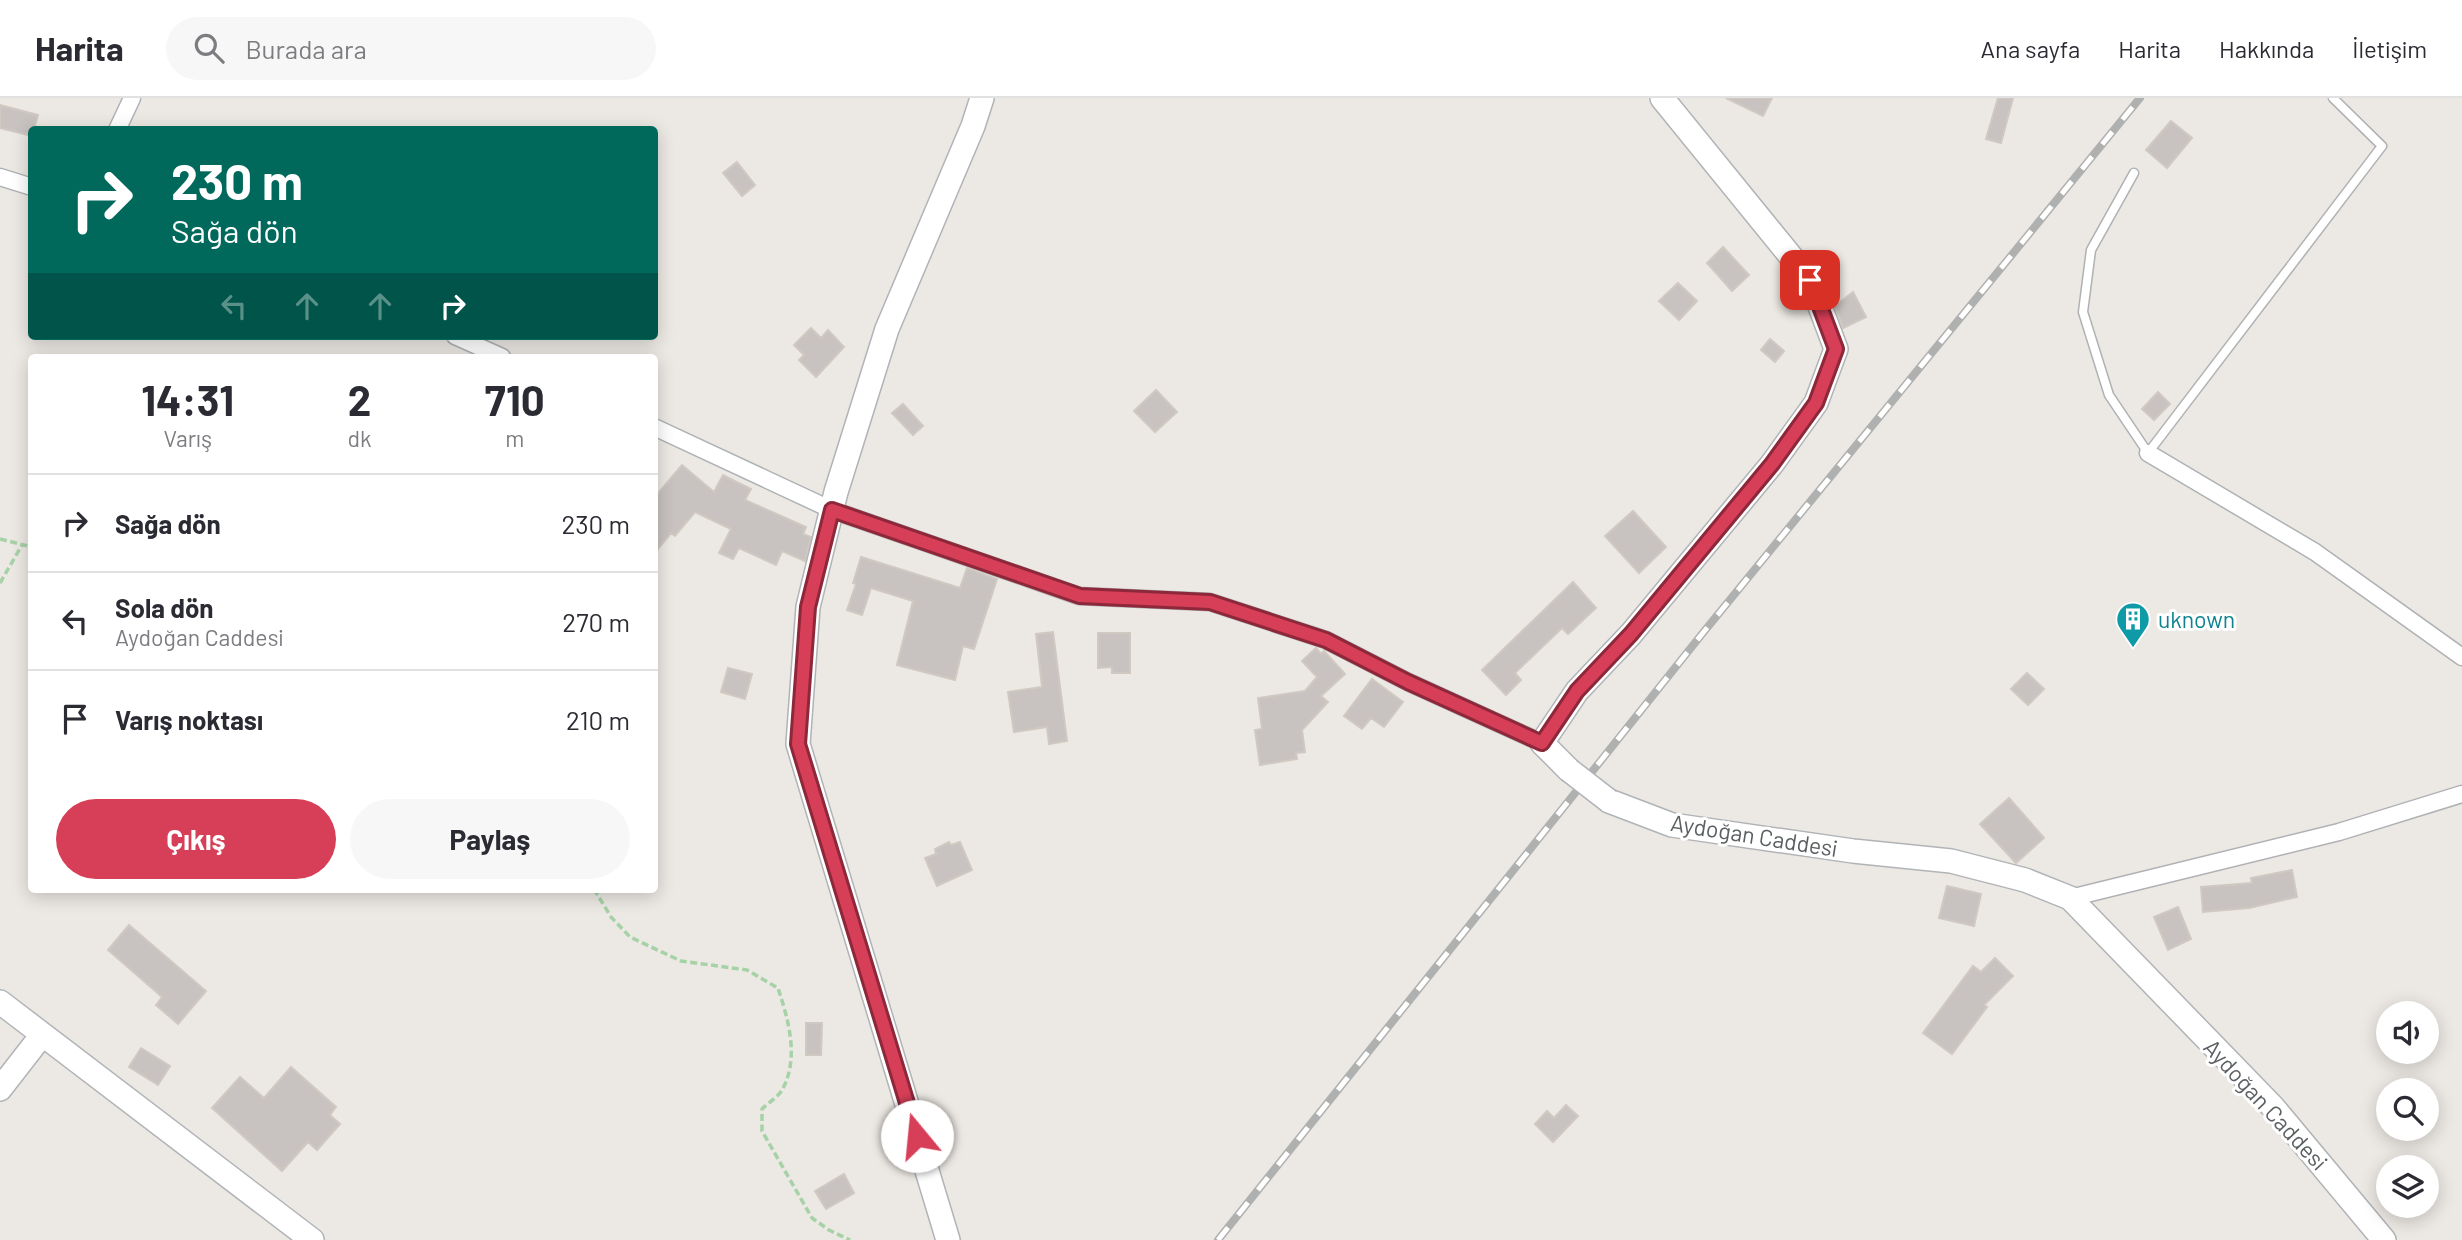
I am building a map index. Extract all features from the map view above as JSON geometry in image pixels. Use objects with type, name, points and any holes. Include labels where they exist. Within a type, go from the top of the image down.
[{"type":"street","points":[[119,126],[132,98]]},
{"type":"street","points":[[948,1240],[798,744],[808,607],[832,510],[887,329],[973,126],[982,98]]},
{"type":"street","points":[[658,429],[832,510],[1080,596],[1210,602],[1326,640],[1408,682],[1542,743],[1577,691],[1631,634],[1772,464],[1816,403],[1836,349],[1810,280],[1662,98]]},
{"type":"street","points":[[0,177],[28,186]]},
{"type":"street","points":[[464,340],[495,354]]},
{"type":"street","points":[[2148,453],[2315,552],[2462,657]]},
{"type":"street","name":"Aydoğan Caddesi","points":[[1542,743],[1569,770],[1609,801],[1672,825],[1951,861],[2025,880],[2070,898],[2273,1107],[2384,1240]]},
{"type":"street","points":[[2070,898],[2339,832],[2462,794]]},
{"type":"street","points":[[0,1002],[312,1240]]},
{"type":"street","points":[[0,1089],[42,1035]]},
{"type":"lane","points":[[2134,173],[2091,250],[2082,312],[2109,395],[2148,453],[2382,146],[2333,98]]},
{"type":"path","points":[[0,539],[28,546]]},
{"type":"path","points":[[0,583],[22,545]]},
{"type":"path","points":[[596,893],[611,917],[630,937],[681,961],[747,970],[778,988],[791,1029],[789,1066],[782,1090],[762,1109],[762,1130],[813,1218],[829,1230],[850,1240]]},
{"type":"building","points":[[1726,98],[1772,98],[1763,116]]},
{"type":"building","points":[[1998,98],[2013,98],[2001,143],[1986,139]]},
{"type":"building","points":[[0,105],[38,115],[35,126],[28,126],[28,135],[0,128]]},
{"type":"building","points":[[2171,121],[2192,138],[2167,168],[2146,150]]},
{"type":"building","points":[[737,162],[755,185],[742,196],[723,173]]},
{"type":"building","points":[[1723,247],[1749,275],[1732,291],[1707,263]]},
{"type":"building","points":[[1678,283],[1697,301],[1679,320],[1659,301]]},
{"type":"building","points":[[1853,292],[1866,317],[1843,328],[1835,306]]},
{"type":"building","points":[[811,328],[821,338],[828,330],[844,347],[816,377],[799,360],[804,355],[794,345]]},
{"type":"building","points":[[1770,339],[1784,351],[1775,362],[1761,350]]},
{"type":"building","points":[[1156,390],[1177,412],[1155,432],[1134,411]]},
{"type":"building","points":[[2158,392],[2170,404],[2154,420],[2142,409]]},
{"type":"building","points":[[903,404],[923,426],[913,435],[892,413]]},
{"type":"building","points":[[682,465],[714,492],[723,475],[751,489],[745,500],[806,527],[803,534],[811,537],[805,561],[782,551],[776,565],[739,548],[733,559],[719,553],[731,529],[695,512],[675,536],[671,533],[658,549],[658,493]]},
{"type":"building","points":[[1633,511],[1666,547],[1639,573],[1605,536]]},
{"type":"building","points":[[861,557],[960,588],[967,568],[997,579],[974,649],[963,646],[955,680],[897,665],[913,601],[871,588],[862,615],[847,610]]},
{"type":"building","points":[[1573,582],[1596,608],[1568,634],[1562,628],[1515,673],[1521,680],[1506,695],[1482,670]]},
{"type":"building","points":[[1053,632],[1067,741],[1049,744],[1047,727],[1014,732],[1008,692],[1042,687],[1036,634]]},
{"type":"building","points":[[1098,633],[1130,633],[1130,673],[1112,673],[1112,667],[1098,668]]},
{"type":"building","points":[[1316,648],[1321,654],[1324,651],[1345,674],[1321,696],[1328,702],[1302,730],[1305,752],[1296,753],[1297,759],[1260,765],[1255,730],[1262,729],[1258,698],[1305,691],[1317,677],[1302,661]]},
{"type":"building","points":[[728,668],[752,674],[745,699],[721,692]]},
{"type":"building","points":[[2027,673],[2044,689],[2028,705],[2011,689]]},
{"type":"building","points":[[1372,679],[1403,702],[1384,727],[1371,718],[1362,729],[1344,716]]},
{"type":"building","points":[[2009,798],[2044,838],[2016,863],[1980,824]]},
{"type":"building","points":[[949,842],[951,845],[960,842],[972,870],[937,886],[925,858],[936,854],[935,849]]},
{"type":"building","points":[[2292,870],[2297,897],[2249,908],[2203,912],[2201,887],[2252,883],[2251,878]]},
{"type":"building","points":[[1947,886],[1981,894],[1974,926],[1939,918]]},
{"type":"building","points":[[2178,907],[2191,939],[2168,950],[2154,917]]},
{"type":"building","points":[[129,925],[206,991],[178,1024],[156,1005],[162,997],[108,950]]},
{"type":"building","points":[[1995,958],[2013,976],[1984,1005],[1987,1007],[1952,1054],[1923,1033],[1973,966],[1981,972]]},
{"type":"building","points":[[806,1023],[822,1023],[821,1055],[806,1055]]},
{"type":"building","points":[[141,1048],[170,1066],[158,1085],[129,1067]]},
{"type":"building","points":[[291,1067],[336,1107],[330,1115],[340,1124],[317,1150],[308,1142],[282,1171],[212,1108],[240,1077],[264,1098]]},
{"type":"building","points":[[1566,1105],[1578,1116],[1553,1142],[1535,1124],[1547,1111],[1554,1118]]},
{"type":"building","points":[[844,1174],[854,1193],[826,1209],[815,1191]]},
{"type":"railway","points":[[1218,1240],[1702,634],[2140,98]]},
{"type":"place","name":"uknown","points":[[2133,649]]},
{"type":"route","points":[[917,1136],[798,744],[808,607],[832,510],[1080,596],[1210,602],[1326,640],[1408,682],[1542,743],[1577,691],[1631,634],[1772,464],[1816,403],[1836,349],[1810,280]]}]
